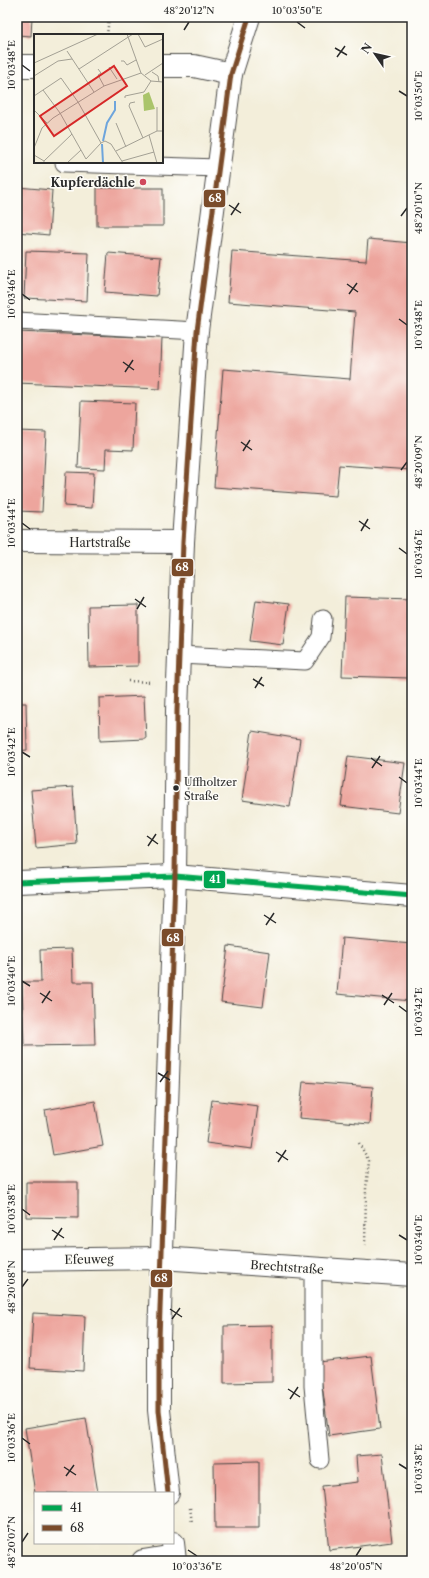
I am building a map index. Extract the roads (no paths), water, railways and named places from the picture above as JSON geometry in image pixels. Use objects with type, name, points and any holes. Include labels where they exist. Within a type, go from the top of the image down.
[{"type":"street","points":[[168,1492],[159,1410],[161,1258],[175,876],[179,655],[183,542],[197,331],[231,74],[249,17]]},
{"type":"street","points":[[17,66],[34,66]]},
{"type":"street","points":[[163,66],[194,66],[231,74]]},
{"type":"street","name":"Hartstraße","points":[[17,541],[183,542]]},
{"type":"street","points":[[17,882],[175,876],[412,896]]},
{"type":"street","name":"Efeuweg","points":[[17,1260],[161,1258]]},
{"type":"street","name":"Brechtstraße","points":[[161,1258],[412,1275]]},
{"type":"street","points":[[143,1561],[174,1553]]},
{"type":"lane","points":[[90,163],[218,168]]},
{"type":"lane","points":[[17,321],[197,331]]},
{"type":"lane","points":[[179,655],[305,661],[321,637],[323,619]]},
{"type":"lane","points":[[313,1269],[313,1386],[320,1460]]},
{"type":"place","name":"Kupferdächle","points":[[143,182]]},
{"type":"place","name":"Uffholtzer Straße","points":[[176,788]]}]
